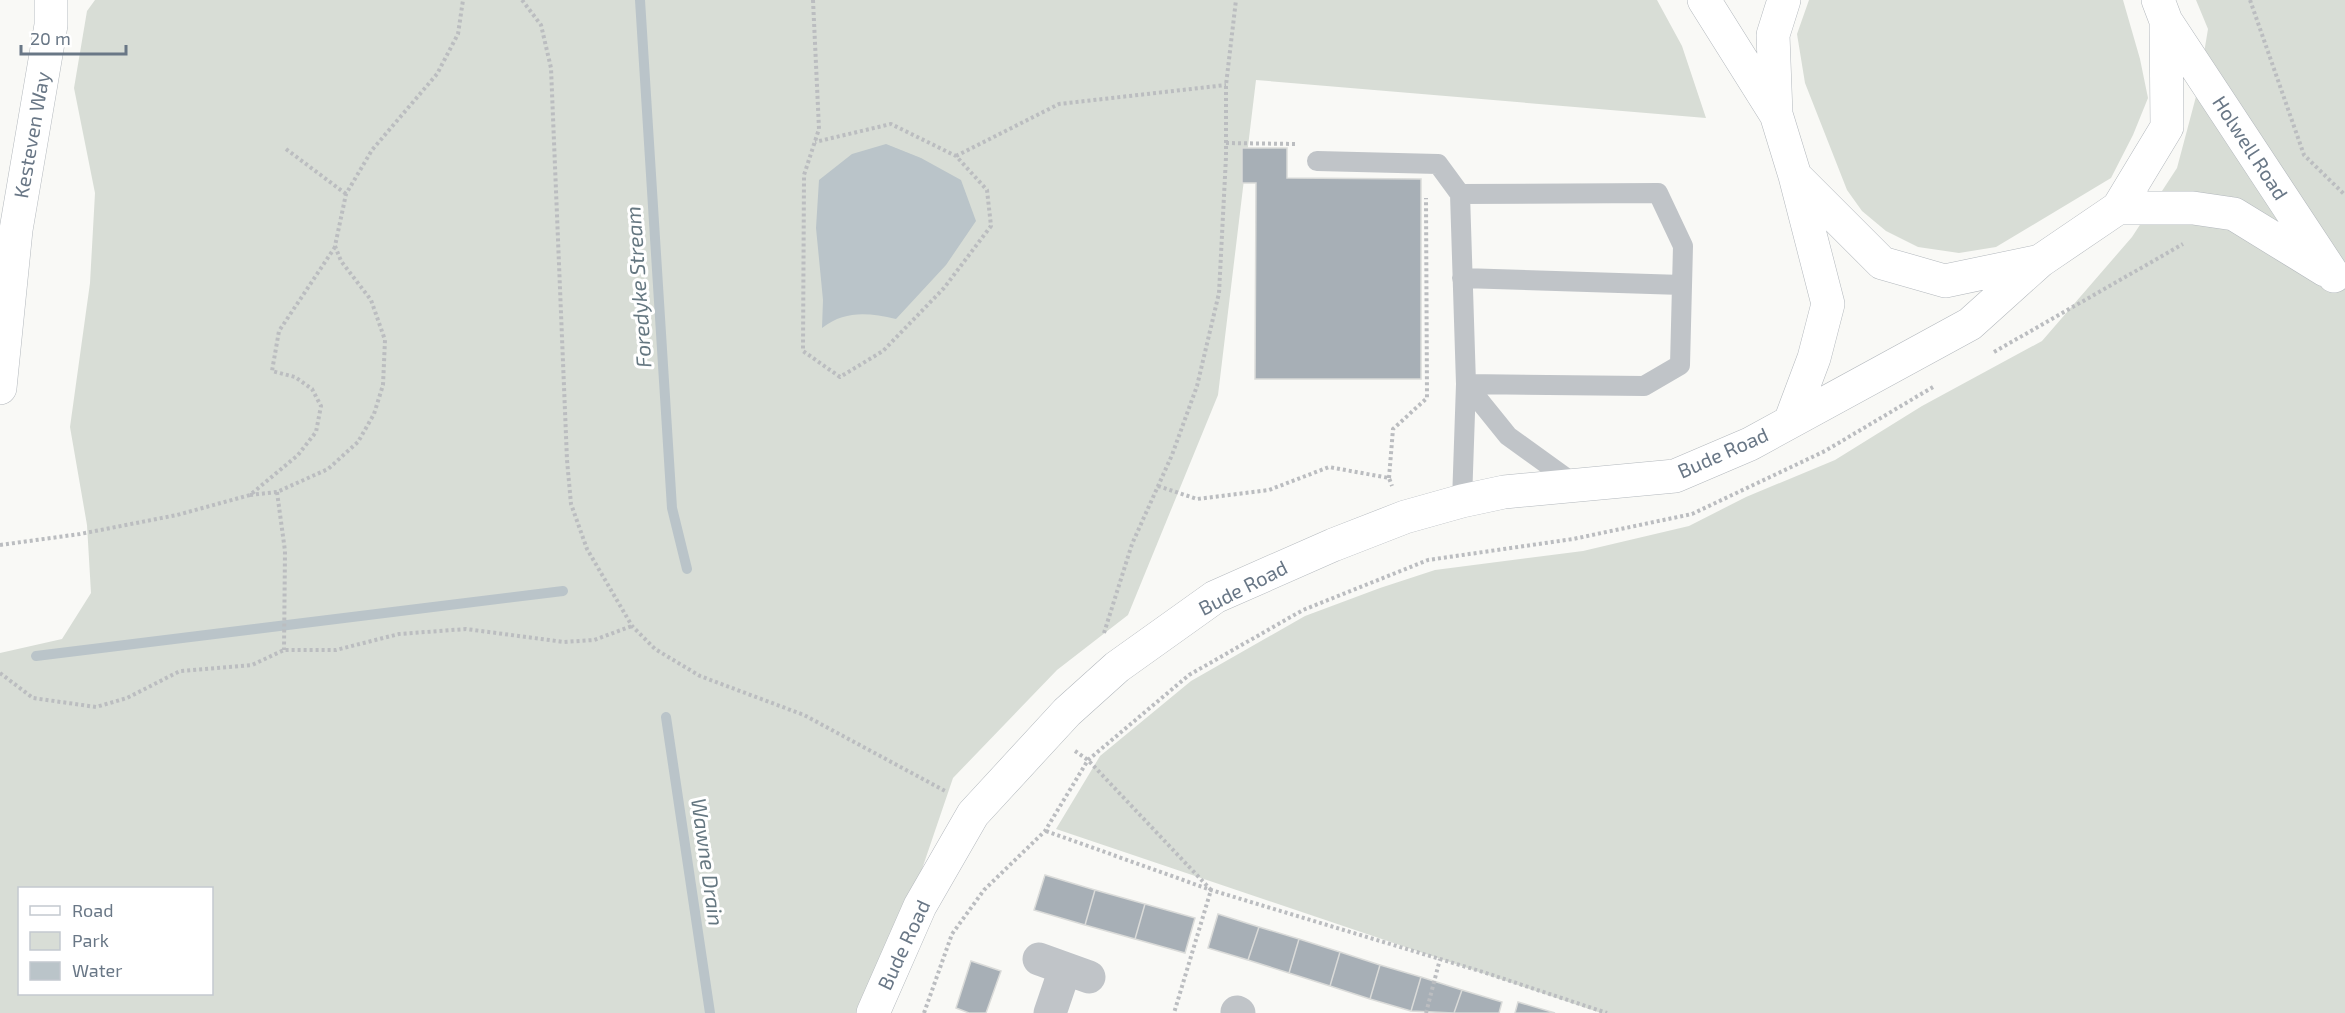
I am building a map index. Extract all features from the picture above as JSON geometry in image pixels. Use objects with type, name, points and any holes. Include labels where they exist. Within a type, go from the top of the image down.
[{"type":"street","points":[[1704,0],[1776,114]]},
{"type":"street","points":[[1776,114],[1773,35],[1784,0]]},
{"type":"street","name":"Kesteven Way","points":[[0,388],[16,230],[55,8]]},
{"type":"street","points":[[2118,207],[2167,126],[2162,10]]},
{"type":"street","name":"Holwell Road","points":[[2162,10],[2271,181],[2339,280]]},
{"type":"street","name":"Bude Road","points":[[1776,114],[1795,176],[1828,304],[1814,358],[1790,422]]},
{"type":"street","points":[[1795,176],[1882,263],[1945,281],[2040,261]]},
{"type":"street","name":"Bude Road","points":[[873,1013],[920,906],[973,814],[1067,712],[1117,667],[1215,597],[1333,545],[1405,517],[1504,492],[1675,476],[1750,444],[1970,324],[2040,261],[2118,207]]},
{"type":"street","name":"Holwell Road","points":[[2118,207],[2193,208],[2234,214],[2339,280]]},
{"type":"street","points":[[1050,1013],[1064,969]]},
{"type":"lane","points":[[1317,161],[1438,164],[1460,194],[1466,384],[1462,501]]},
{"type":"lane","points":[[1460,194],[1658,193],[1683,246],[1680,365],[1644,386],[1466,384]]},
{"type":"lane","points":[[1462,278],[1682,285]]},
{"type":"lane","points":[[1466,384],[1508,436],[1576,485]]},
{"type":"path","points":[[250,495],[298,455],[316,432],[321,406],[312,389],[295,377],[272,371],[279,331],[335,246],[346,194],[372,150],[437,74],[458,34],[463,0]]},
{"type":"path","points":[[522,0],[541,25],[550,68],[567,460],[571,504],[587,549],[632,626],[655,649],[700,676],[804,715],[949,794],[973,814]]},
{"type":"path","points":[[813,0],[819,129],[804,175],[803,351],[840,377],[883,351],[944,288],[992,226],[987,190],[956,156],[891,124],[815,142]]},
{"type":"path","points":[[1103,639],[1132,544],[1158,486],[1197,386],[1219,293],[1226,143],[1226,85],[1236,0]]},
{"type":"path","points":[[2250,0],[2304,155],[2345,195]]},
{"type":"path","points":[[956,156],[1059,104],[1226,85]]},
{"type":"path","points":[[1226,143],[1297,144]]},
{"type":"path","points":[[286,149],[346,194]]},
{"type":"path","points":[[2271,181],[2304,155]]},
{"type":"path","points":[[1405,517],[1389,478],[1393,429],[1427,398],[1426,192]]},
{"type":"path","points":[[1993,352],[2183,244]]},
{"type":"path","points":[[0,545],[80,534],[177,515],[250,495],[277,492],[328,469],[358,442],[374,414],[383,385],[386,340],[371,300],[341,261],[335,246]]},
{"type":"path","points":[[924,1013],[952,934],[984,890],[1046,831],[1088,760],[1190,675],[1303,610],[1428,560],[1573,539],[1692,514],[1825,451],[1933,386]]},
{"type":"path","points":[[1158,486],[1197,499],[1269,490],[1329,467],[1389,478]]},
{"type":"path","points":[[277,492],[285,551],[284,650]]},
{"type":"path","points":[[0,673],[33,698],[96,706],[127,698],[180,671],[252,665],[284,650],[336,650],[399,634],[466,629],[564,642],[594,640],[632,626]]},
{"type":"path","points":[[1050,732],[1088,760],[1211,890]]},
{"type":"path","points":[[1046,831],[1211,890],[1440,959],[1607,1013]]},
{"type":"path","points":[[1174,1013],[1211,890]]},
{"type":"path","points":[[1426,1013],[1440,959]]},
{"type":"green space","points":[[95,0],[1657,0],[1682,46],[1706,118],[1256,80],[1218,395],[1128,615],[1057,670],[953,778],[873,1013],[0,1013],[0,653],[62,639],[91,593],[87,525],[70,427],[90,283],[95,193],[74,88],[87,11]]},
{"type":"green space","points":[[1809,0],[2123,0],[2140,59],[2148,98],[2133,135],[2111,178],[1996,247],[1959,253],[1918,247],[1886,231],[1862,211],[1847,190],[1805,83],[1797,34]]},
{"type":"green space","points":[[2196,0],[2345,0],[2345,1013],[1601,1013],[1056,829],[1100,756],[1191,681],[1305,616],[1435,570],[1583,551],[1689,526],[1746,497],[1835,460],[1922,406],[2042,341],[2132,237],[2177,168],[2198,89],[2208,29]]},
{"type":"water","points":[[886,144],[921,158],[961,180],[976,221],[946,265],[896,319],[858,314],[840,318],[822,328],[823,300],[816,228],[819,180],[852,154]]},
{"type":"building","points":[[1242,148],[1287,148],[1287,178],[1421,179],[1421,379],[1255,379],[1256,183],[1242,183]]},
{"type":"building","points":[[1045,875],[1095,890],[1085,925],[1034,910]]},
{"type":"building","points":[[1095,890],[1145,904],[1135,939],[1085,925]]},
{"type":"building","points":[[1145,904],[1195,918],[1185,953],[1135,939]]},
{"type":"building","points":[[1218,914],[1259,927],[1248,960],[1208,948]]},
{"type":"building","points":[[1259,927],[1299,939],[1289,973],[1248,960]]},
{"type":"building","points":[[1299,939],[1340,952],[1330,986],[1289,973]]},
{"type":"building","points":[[1340,952],[1380,965],[1370,999],[1330,986]]},
{"type":"building","points":[[971,961],[1001,971],[986,1013],[969,1013],[956,1008]]},
{"type":"building","points":[[1380,965],[1421,977],[1411,1011],[1370,999]]},
{"type":"building","points":[[1421,977],[1462,990],[1454,1013],[1411,1011]]},
{"type":"building","points":[[1462,990],[1502,1002],[1499,1013],[1454,1013]]},
{"type":"building","points":[[1518,1002],[1555,1013],[1515,1013]]},
{"type":"waterway","name":"Foredyke Stream","points":[[640,0],[672,508],[687,569]]},
{"type":"waterway","points":[[36,656],[563,591]]},
{"type":"waterway","name":"Wawne Drain","points":[[666,717],[710,1013]]}]
